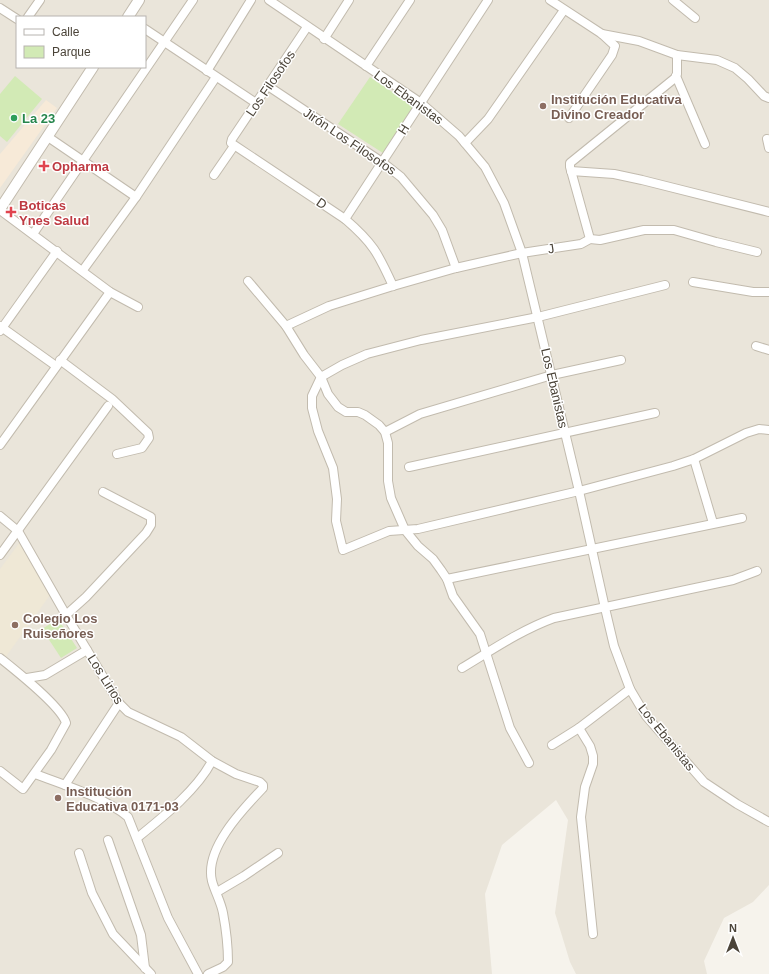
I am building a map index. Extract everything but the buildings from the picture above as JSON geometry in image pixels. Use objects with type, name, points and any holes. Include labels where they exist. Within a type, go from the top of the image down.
[{"type":"street","points":[[29,16],[40,0]]},
{"type":"street","points":[[129,16],[139,0]]},
{"type":"street","points":[[33,234],[166,42],[193,0]]},
{"type":"street","points":[[207,71],[251,0]]},
{"type":"street","name":"Los Ebanistas","points":[[269,0],[324,39],[421,103],[446,124],[465,143],[485,167],[504,203],[522,253],[579,491],[604,608],[614,646],[630,689],[646,716],[704,782],[737,804],[769,822]]},
{"type":"street","points":[[324,39],[349,0]]},
{"type":"street","points":[[366,66],[410,0]]},
{"type":"street","name":"H","points":[[345,219],[488,0]]},
{"type":"street","points":[[550,0],[602,34],[615,46],[612,55],[569,118]]},
{"type":"street","points":[[673,0],[695,18]]},
{"type":"street","points":[[0,8],[16,18]]},
{"type":"street","points":[[465,143],[493,113],[564,10]]},
{"type":"street","name":"Los Filosofos","points":[[214,175],[256,103],[307,27]]},
{"type":"street","points":[[146,30],[256,103]]},
{"type":"street","points":[[602,34],[639,41],[677,55],[717,60],[735,68],[764,96],[769,98]]},
{"type":"street","points":[[677,55],[676,76],[705,144]]},
{"type":"street","points":[[91,68],[0,210],[83,270],[110,292],[138,307]]},
{"type":"street","points":[[590,239],[570,167],[573,160],[676,76]]},
{"type":"street","points":[[83,270],[136,196],[216,77]]},
{"type":"street","name":"Jirón Los Filosofos","points":[[268,86],[382,162],[401,177],[433,215],[444,236],[456,268]]},
{"type":"street","points":[[48,137],[136,196]]},
{"type":"street","points":[[767,140],[769,148]]},
{"type":"street","name":"D","points":[[233,142],[345,219],[371,242],[379,255],[393,286]]},
{"type":"street","points":[[572,171],[614,174],[769,212]]},
{"type":"street","name":"J","points":[[286,326],[329,306],[456,268],[522,253],[581,244],[590,239],[600,240],[644,230],[674,230],[757,252]]},
{"type":"street","points":[[56,251],[1,329],[58,363],[112,399],[148,433],[149,438],[142,448],[117,454]]},
{"type":"street","points":[[248,281],[286,326],[304,355],[321,377],[328,394],[338,407],[346,412],[358,412],[365,415],[379,425],[385,432],[388,443],[388,481],[391,498],[405,530],[418,546],[433,559],[447,579],[453,596],[480,634],[510,728],[529,763]]},
{"type":"street","points":[[693,282],[753,292],[769,292]]},
{"type":"street","points":[[665,285],[538,317],[421,340],[367,354],[342,365],[321,377],[312,396],[312,408],[318,431],[333,468],[337,499],[336,521],[343,550],[384,532],[418,529],[579,491],[694,459],[746,433],[759,429],[769,430]]},
{"type":"street","points":[[0,445],[110,292]]},
{"type":"street","points":[[756,346],[769,350]]},
{"type":"street","points":[[385,432],[420,414],[552,375],[621,360]]},
{"type":"street","points":[[0,555],[108,406]]},
{"type":"street","points":[[409,467],[655,413]]},
{"type":"street","points":[[694,459],[713,523]]},
{"type":"street","points":[[66,615],[121,561],[151,525],[151,517],[102,492]]},
{"type":"street","name":"Los Lirios","points":[[0,516],[18,531],[118,703],[128,712],[181,736],[212,761],[236,774],[260,782],[263,785],[263,788],[240,812],[226,830],[218,848],[212,868],[212,881],[217,892]]},
{"type":"street","points":[[447,579],[742,518]]},
{"type":"street","points":[[462,668],[539,624],[554,618],[733,580],[757,571]]},
{"type":"street","points":[[27,678],[45,675],[87,650]]},
{"type":"street","points":[[0,658],[27,678],[59,712],[66,723],[62,733],[35,774],[23,789],[0,771]]},
{"type":"street","points":[[552,745],[579,728],[630,689]]},
{"type":"street","points":[[66,785],[118,703]]},
{"type":"street","points":[[579,728],[590,746],[593,756],[593,764],[585,787],[581,817],[593,934]]},
{"type":"street","points":[[137,838],[161,819],[201,778],[212,761]]},
{"type":"street","points":[[35,774],[66,785],[120,811],[128,817],[168,918],[198,974]]},
{"type":"street","points":[[108,840],[141,935],[145,968]]},
{"type":"street","points":[[79,853],[92,893],[113,934],[151,974]]},
{"type":"street","points":[[208,974],[222,967],[228,962],[223,914],[217,892],[278,853]]},
{"type":"shaded area","points":[[0,0],[769,0],[769,885],[753,902],[724,918],[704,961],[707,974],[576,974],[570,962],[555,913],[568,820],[556,800],[502,845],[485,894],[492,974],[0,974]]},
{"type":"shaded area","points":[[46,100],[57,108],[0,188],[0,154]]},
{"type":"shaded area","name":"Colegio Los Ruiseñores","points":[[20,542],[50,595],[5,658],[0,654],[0,569]]},
{"type":"green space","name":"La 23","points":[[15,76],[42,99],[7,142],[0,136],[0,94]]},
{"type":"green space","points":[[370,77],[416,108],[386,155],[338,124]]},
{"type":"green space","points":[[58,619],[77,648],[61,658],[42,629]]},
{"type":"place","name":"Institución Educativa Divino Creador","points":[[543,106]]},
{"type":"place","name":"La 23","points":[[14,118]]},
{"type":"place","name":"Opharma","points":[[44,166]]},
{"type":"place","name":"Boticas Ynes Salud","points":[[11,212]]},
{"type":"place","name":"Colegio Los Ruiseñores","points":[[15,625]]},
{"type":"place","name":"Institución Educativa 0171-03","points":[[58,798]]}]
